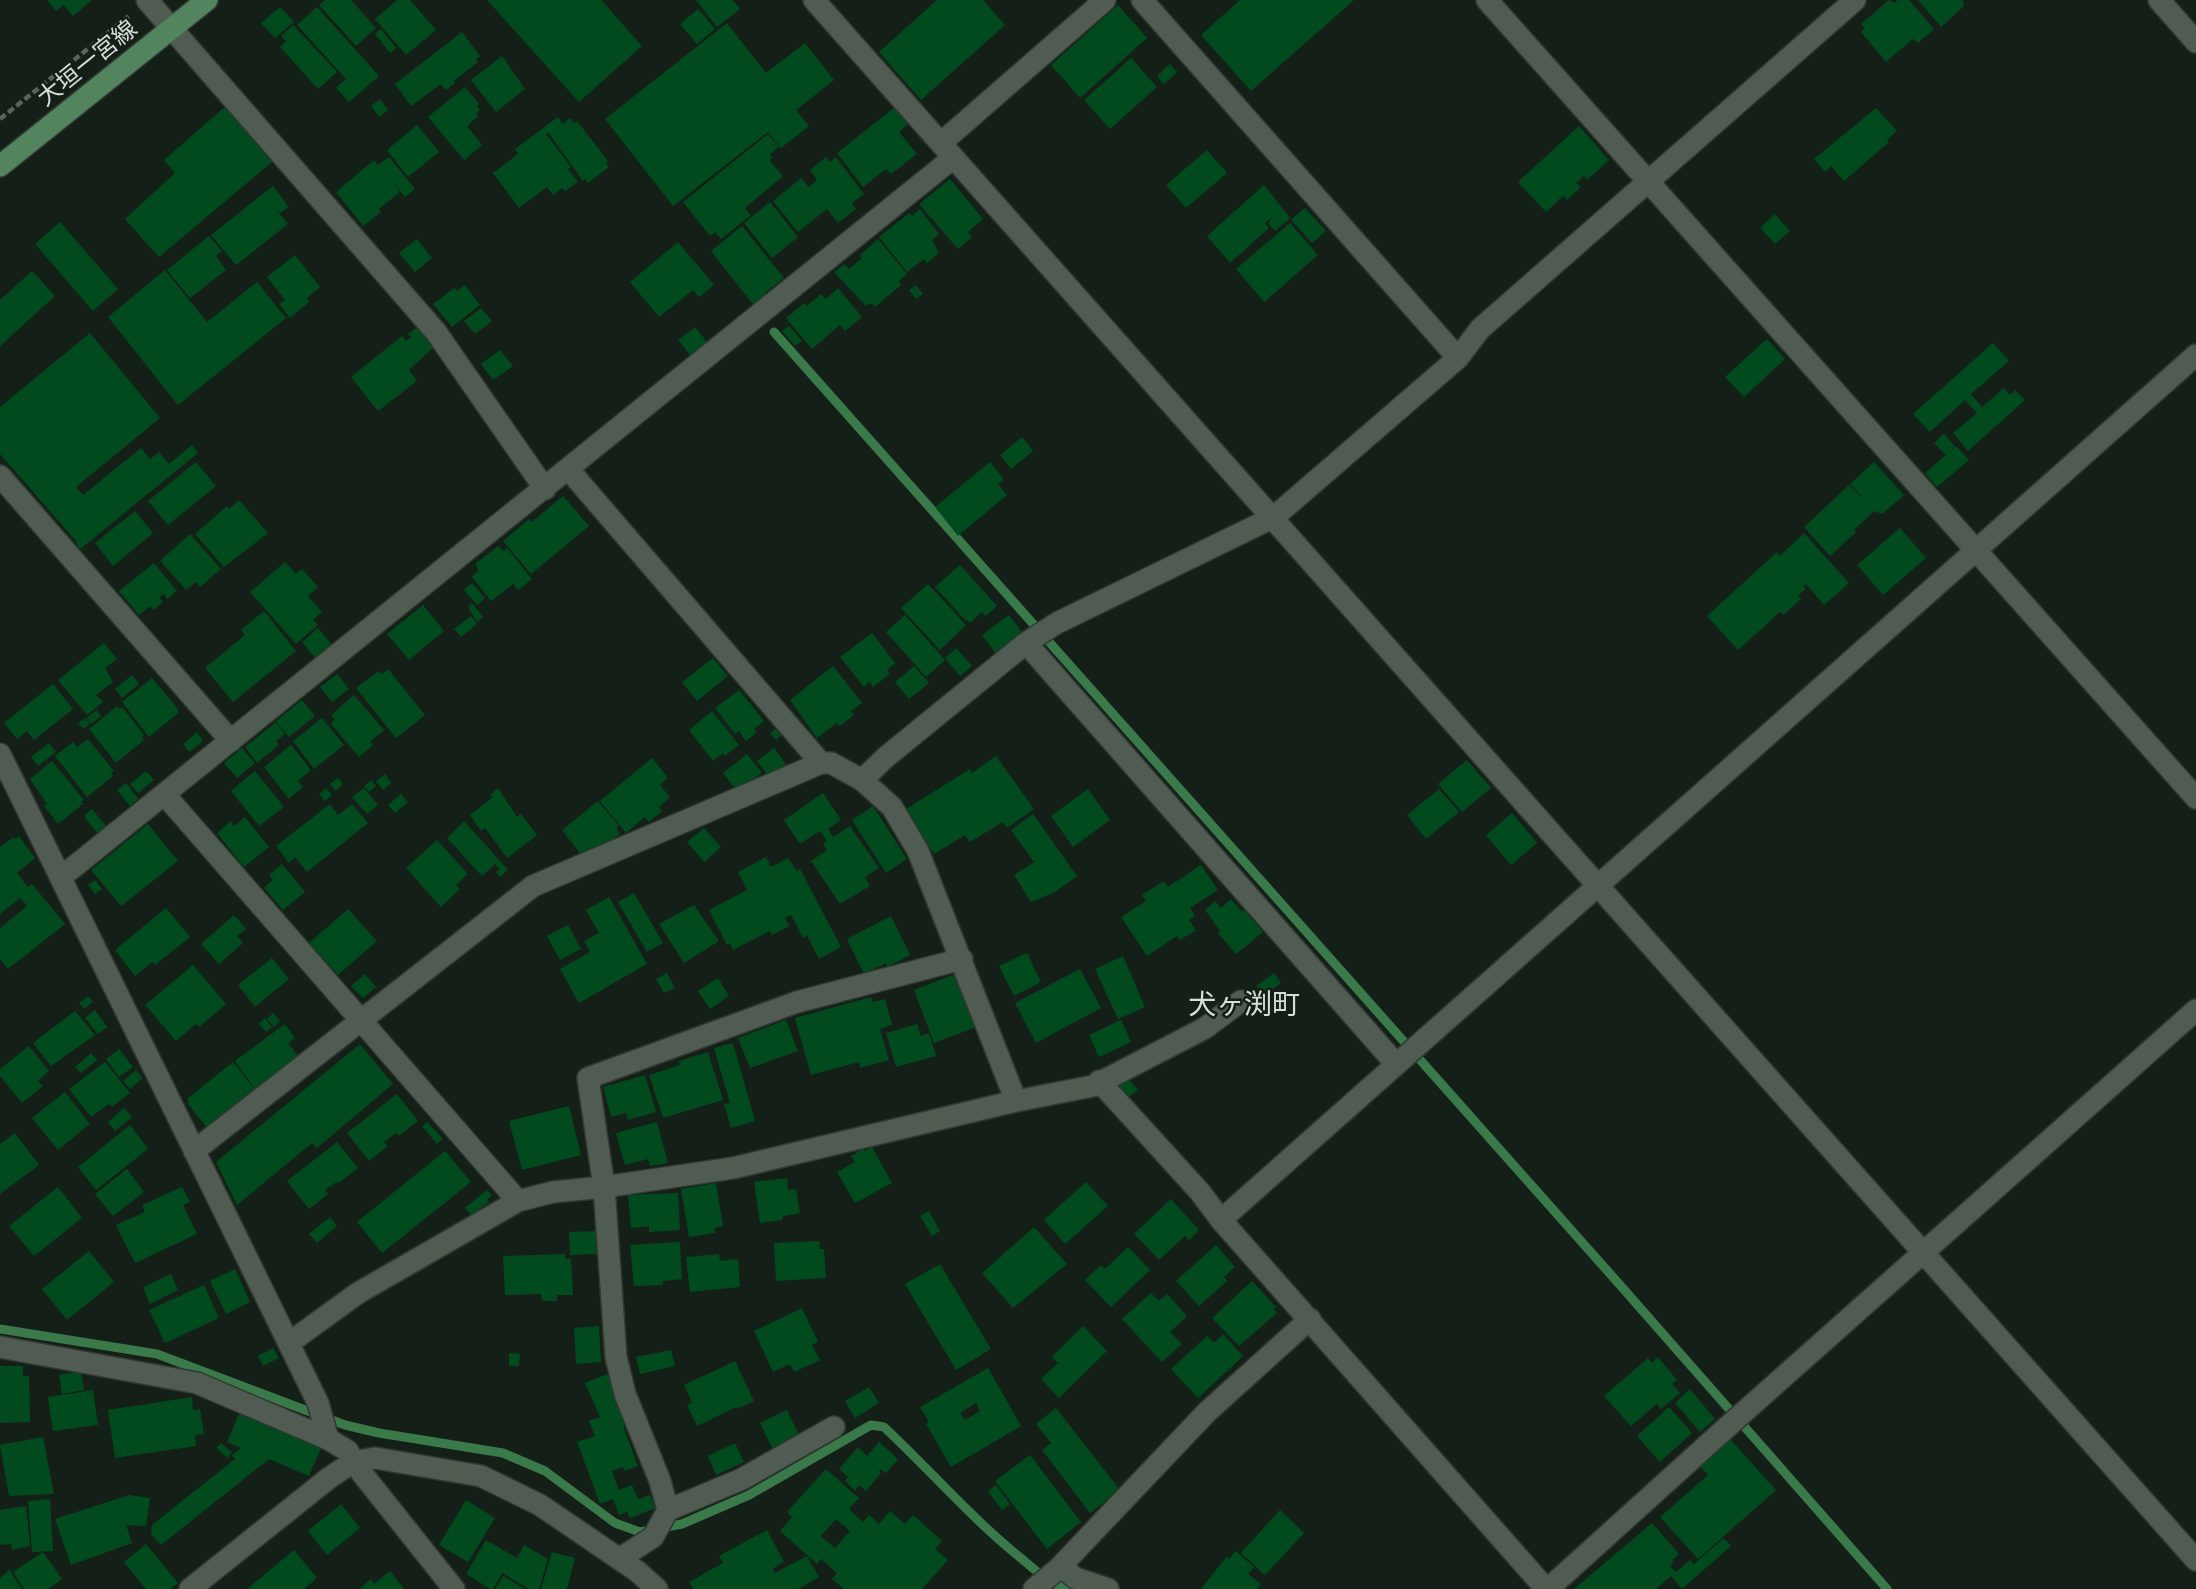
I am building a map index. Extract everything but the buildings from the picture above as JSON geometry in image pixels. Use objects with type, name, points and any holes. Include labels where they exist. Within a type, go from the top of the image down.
[{"type":"main road","name":"大垣一宮線","points":[[0,166],[207,0]]},
{"type":"street","points":[[148,0],[436,332],[545,489]]},
{"type":"street","points":[[814,0],[2196,1560]]},
{"type":"street","points":[[58,874],[70,870],[569,470],[947,150],[1105,0]]},
{"type":"street","points":[[1142,0],[1458,358]]},
{"type":"street","points":[[1488,0],[2196,798]]},
{"type":"street","points":[[862,780],[886,757],[1026,643],[1057,623],[1274,517],[1458,358],[1480,329],[1854,0]]},
{"type":"street","points":[[2159,0],[2196,42]]},
{"type":"street","points":[[1221,1220],[2196,355]]},
{"type":"street","points":[[569,470],[821,763]]},
{"type":"street","points":[[0,476],[231,741]]},
{"type":"street","points":[[1026,643],[1396,1064]]},
{"type":"street","points":[[0,754],[318,1403],[327,1435]]},
{"type":"street","points":[[194,1151],[533,886],[821,763],[831,764],[862,780],[892,807],[918,851],[1016,1101]]},
{"type":"street","points":[[165,794],[518,1201]]},
{"type":"street","points":[[661,1522],[660,1481],[625,1394],[616,1357],[604,1187],[588,1079],[797,1002],[962,959]]},
{"type":"street","points":[[289,1343],[358,1293],[518,1201],[553,1192],[733,1168],[1016,1101],[1093,1086],[1205,1028],[1241,1001]]},
{"type":"street","points":[[1099,1081],[1200,1192],[1221,1220],[1547,1589],[2196,1010]]},
{"type":"street","points":[[1037,1587],[1060,1567],[1207,1412],[1310,1319]]},
{"type":"street","points":[[0,1347],[197,1383],[327,1435],[348,1451],[353,1462],[454,1589]]},
{"type":"street","points":[[619,1559],[661,1522],[834,1427]]},
{"type":"street","points":[[190,1589],[353,1462],[374,1458],[481,1476],[540,1505],[619,1559],[657,1589]]},
{"type":"street","points":[[1060,1567],[1075,1578],[1108,1589]]},
{"type":"path","points":[[0,119],[148,0]]},
{"type":"waterway","points":[[774,332],[1887,1589]]},
{"type":"waterway","points":[[0,1329],[157,1354],[345,1425],[503,1453],[545,1471],[615,1523],[640,1532],[682,1524],[749,1495],[871,1425],[884,1427],[1004,1544],[1043,1576],[1067,1589]]},
{"type":"district","name":"犬ヶ渕町","points":[[1244,1005]]}]
